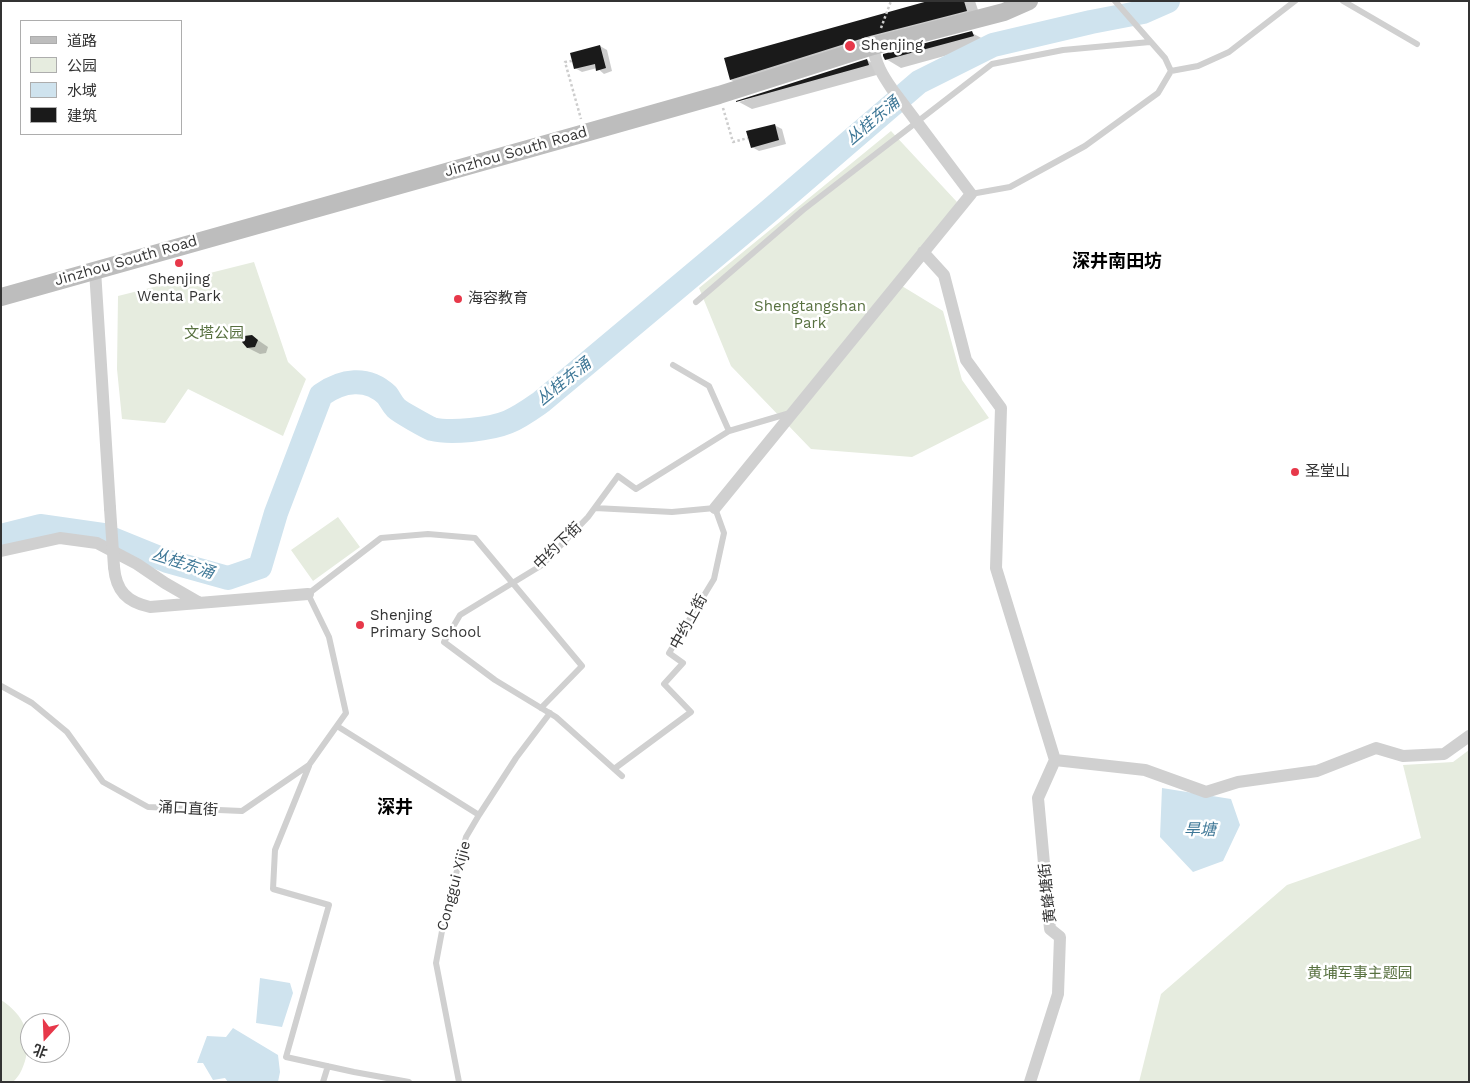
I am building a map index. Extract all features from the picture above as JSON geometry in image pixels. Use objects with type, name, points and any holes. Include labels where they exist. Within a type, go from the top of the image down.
[{"type":"main road","name":"Jinzhou South Road","points":[[1,297],[718,95],[873,46],[1004,12],[1029,1]]},
{"type":"street","points":[[715,508],[971,194],[880,71],[873,46]]},
{"type":"street","points":[[923,252],[944,275],[966,360],[1001,408],[996,568],[1055,760],[1144,770],[1206,792],[1238,782],[1317,771],[1376,748],[1403,756],[1444,754],[1469,736]]},
{"type":"street","points":[[94,270],[114,567],[115,579],[120,590],[138,604],[150,607],[308,594]]},
{"type":"street","points":[[1,551],[60,538],[97,543],[137,564],[198,602]]},
{"type":"street","name":"黄蜂塘街","points":[[1030,1082],[1058,994],[1060,937],[1050,929],[1038,798],[1055,760]]},
{"type":"lane","points":[[1115,1],[1165,58],[1171,71]]},
{"type":"lane","points":[[971,194],[1010,187],[1085,146],[1158,93],[1171,71],[1198,66],[1229,52],[1295,1]]},
{"type":"lane","points":[[1343,1],[1417,44]]},
{"type":"lane","points":[[696,302],[803,210],[992,64],[1063,50],[1150,42]]},
{"type":"lane","points":[[673,365],[709,386],[729,431],[792,413]]},
{"type":"lane","name":"中约下街","points":[[622,776],[556,717],[494,680],[444,642],[460,615],[542,565],[595,508],[618,476],[636,489],[729,431]]},
{"type":"lane","points":[[595,508],[672,512],[715,508]]},
{"type":"lane","name":"中约上街","points":[[614,769],[691,712],[664,684],[683,662],[669,653],[714,579],[724,533],[715,508]]},
{"type":"lane","points":[[409,1082],[286,1057],[329,905],[274,889],[275,850],[310,765],[346,713],[330,637],[308,594],[381,538],[428,534],[475,538],[582,666],[540,708]]},
{"type":"lane","name":"涌口直街","points":[[1,686],[32,703],[67,732],[103,782],[148,807],[242,811],[310,765]]},
{"type":"lane","name":"Conggui Xijie","points":[[459,1082],[436,963],[446,915],[466,837],[516,758],[550,713]]},
{"type":"lane","points":[[337,726],[479,815]]},
{"type":"lane","points":[[323,1082],[328,1066]]},
{"type":"path","points":[[873,46],[891,1]]},
{"type":"path","points":[[572,61],[565,62],[586,133]]},
{"type":"path","points":[[718,95],[733,142],[748,138]]},
{"type":"green space","name":"Shengtangshan Park","points":[[891,131],[957,202],[897,283],[943,311],[962,380],[989,418],[912,457],[811,449],[731,366],[699,288]]},
{"type":"green space","name":"文塔公园","points":[[254,262],[288,362],[306,379],[283,436],[188,389],[165,423],[122,419],[117,369],[118,296]]},
{"type":"green space","points":[[338,517],[360,547],[313,581],[291,550]]},
{"type":"green space","name":"黄埔军事主题园","points":[[1469,750],[1469,1082],[1139,1082],[1161,994],[1287,885],[1421,838],[1403,765],[1453,762]]},
{"type":"green space","points":[[1,1000],[20,1018],[20,1063],[24,1063],[21,1072],[13,1082],[1,1082]]},
{"type":"water","name":"旱塘","points":[[1162,788],[1231,799],[1240,825],[1223,861],[1193,872],[1160,837]]},
{"type":"water","points":[[260,978],[290,983],[293,993],[282,1027],[256,1023]]},
{"type":"water","points":[[233,1028],[278,1055],[280,1072],[278,1082],[228,1082],[225,1078],[213,1080],[203,1063],[197,1063],[207,1036],[226,1037]]},
{"type":"building","points":[[928,1],[964,1],[967,11],[870,36],[730,80],[724,58]]},
{"type":"building","points":[[972,31],[974,36],[885,60],[883,56],[883,54]]},
{"type":"building","points":[[600,45],[606,68],[596,71],[595,64],[574,69],[570,53]]},
{"type":"building","points":[[867,59],[869,65],[736,102],[736,101]]},
{"type":"building","points":[[775,124],[779,140],[751,148],[746,131]]},
{"type":"building","points":[[252,335],[258,340],[255,347],[247,348],[242,342],[244,336]]},
{"type":"waterway","name":"丛桂东涌","points":[[1,536],[40,526],[103,535],[167,561],[228,578],[260,567],[276,513],[321,395],[329,390],[354,382],[371,385],[387,395],[398,410],[432,429],[450,431],[481,429],[501,425],[512,420],[541,402],[769,211],[919,82],[993,45],[1143,12],[1168,1]]},
{"type":"place","name":"Shenjing","points":[[850,46]]},
{"type":"place","name":"Shenjing Wenta Park","points":[[179,263]]},
{"type":"place","name":"海容教育","points":[[458,299]]},
{"type":"place","name":"圣堂山","points":[[1295,472]]},
{"type":"place","name":"Shenjing Primary School","points":[[360,625]]},
{"type":"district","name":"深井南田坊","points":[[1117,262]]},
{"type":"district","name":"深井","points":[[395,808]]}]
